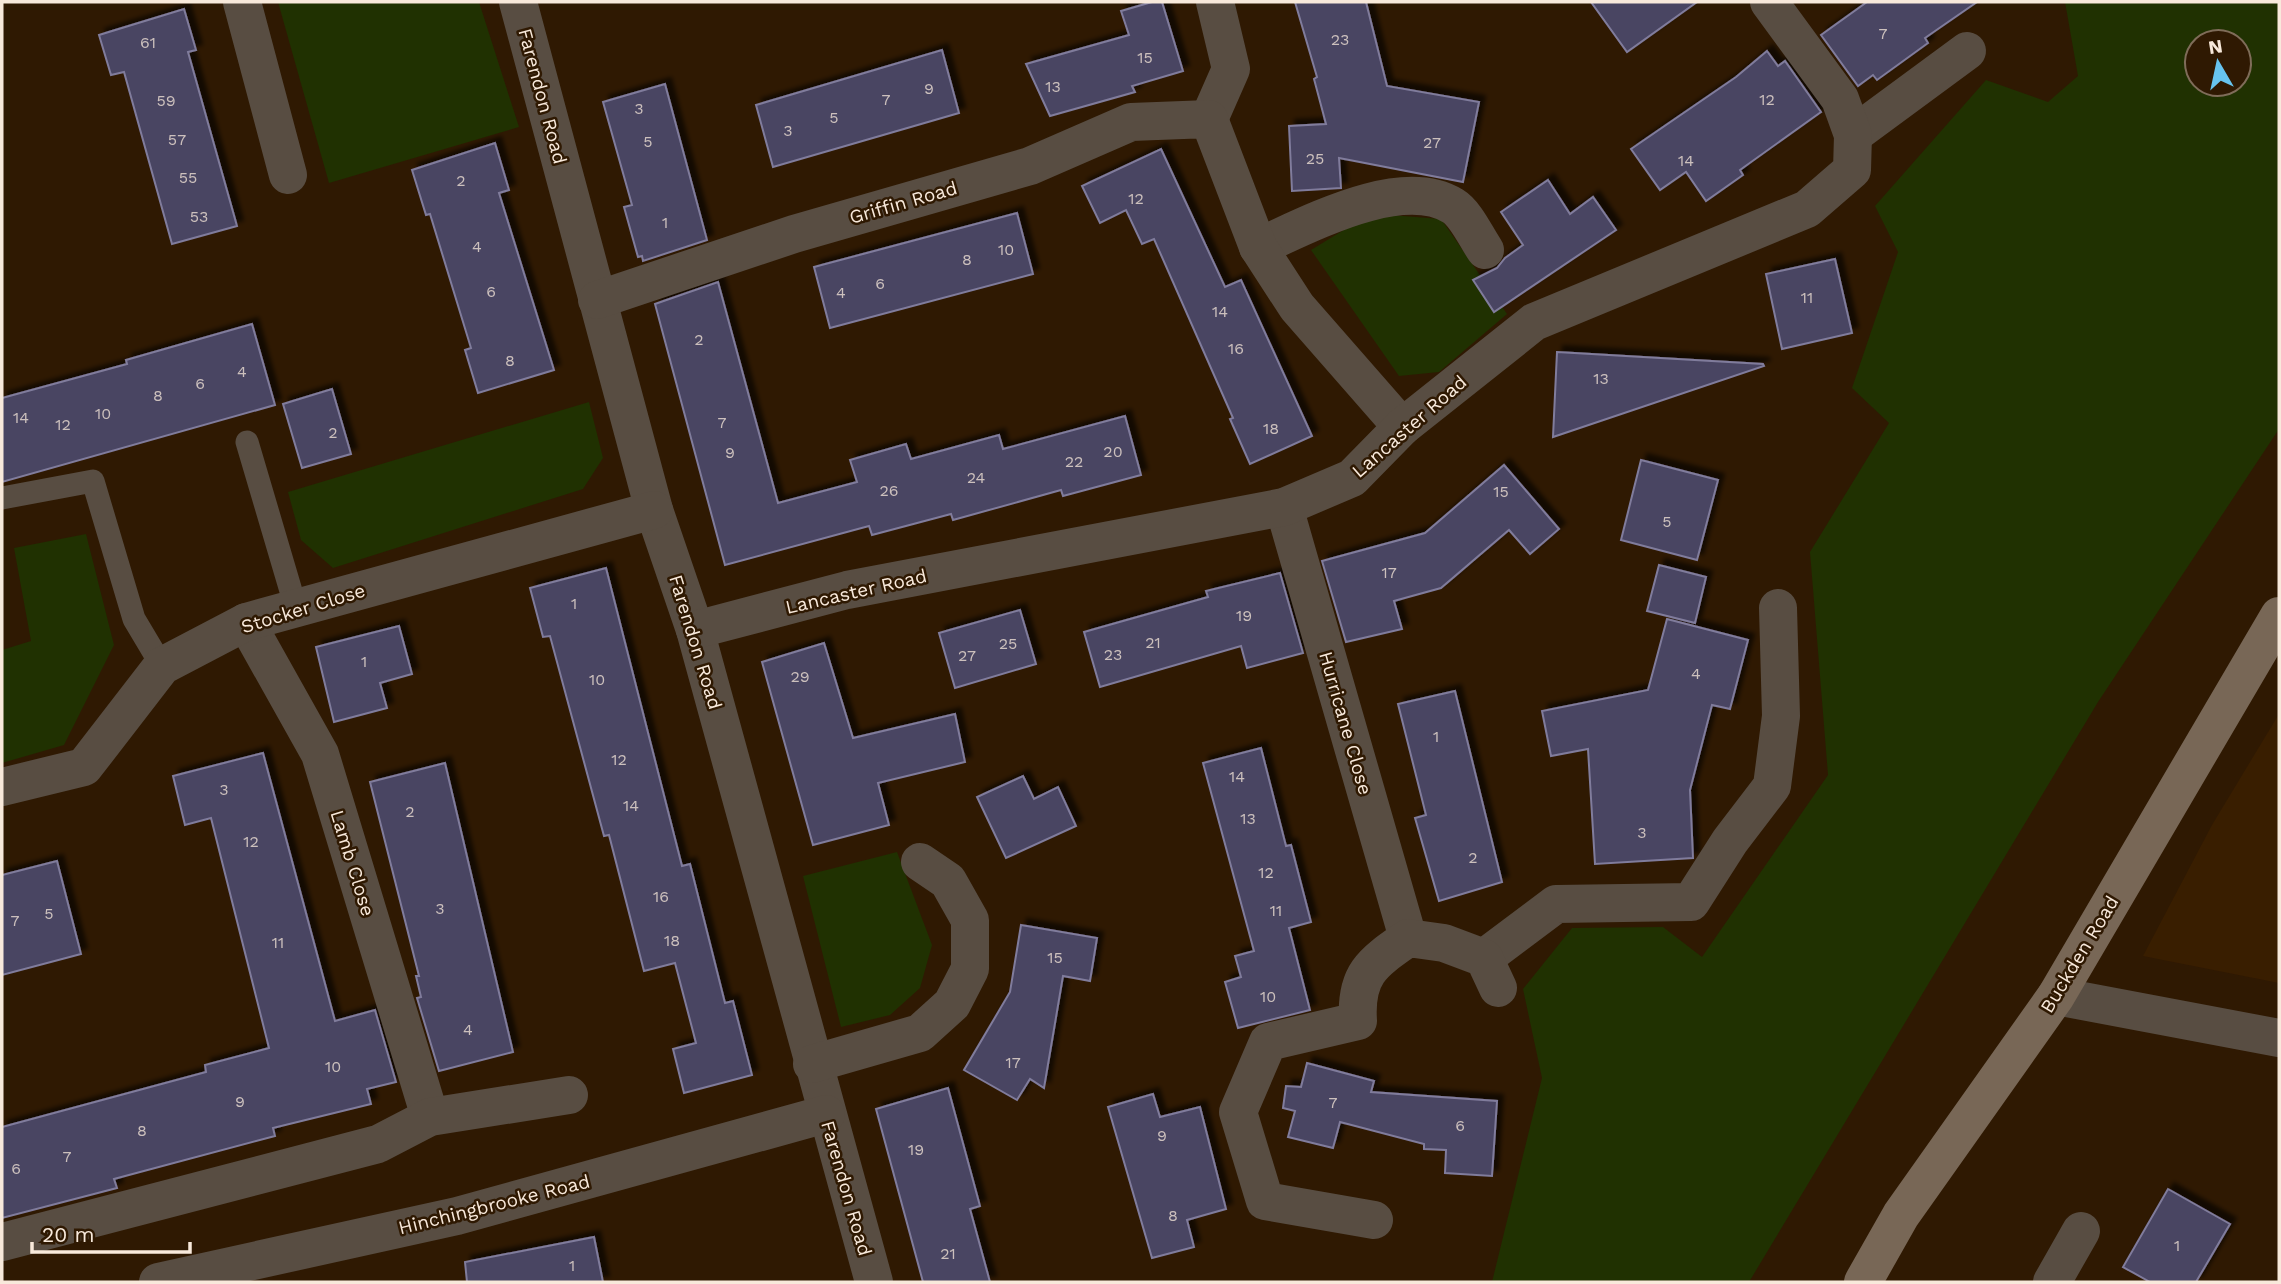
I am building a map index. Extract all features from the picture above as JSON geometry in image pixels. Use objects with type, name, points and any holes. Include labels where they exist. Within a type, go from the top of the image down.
[{"type":"main road","name":"Buckden Road","points":[[1863,1282],[1901,1215],[2056,996],[2279,616]]},
{"type":"street","points":[[242,2],[288,174]]},
{"type":"street","name":"Farendon Road","points":[[518,2],[654,510],[695,630],[874,1282]]},
{"type":"street","points":[[1215,2],[1231,69],[1209,119],[1258,247],[1297,307],[1402,427]]},
{"type":"street","name":"Lancaster Road","points":[[695,630],[847,590],[1284,507],[1352,478],[1402,427],[1534,322],[1807,209],[1852,170],[1853,135],[1840,99],[1769,2]]},
{"type":"street","points":[[1853,135],[1966,51]]},
{"type":"street","name":"Griffin Road","points":[[597,300],[794,234],[1030,166],[1131,122],[1209,119]]},
{"type":"street","points":[[1258,247],[1392,196],[1425,195],[1455,207],[1485,250]]},
{"type":"street","name":"Hurricane Close","points":[[1284,507],[1408,939]]},
{"type":"street","name":"Stocker Close","points":[[2,787],[84,767],[162,666],[246,622],[654,510]]},
{"type":"street","points":[[1374,1220],[1265,1201],[1238,1112],[1268,1042],[1358,1021],[1356,995],[1374,962],[1408,939],[1444,943],[1491,973],[1556,904],[1690,902],[1730,841],[1772,786],[1781,716],[1778,608]]},
{"type":"street","name":"Lamb Close","points":[[246,622],[320,754],[430,1117]]},
{"type":"street","points":[[812,1064],[919,1033],[952,1004],[970,969],[970,920],[948,881],[920,862]]},
{"type":"street","points":[[2056,996],[2279,1038]]},
{"type":"street","points":[[2,1242],[378,1144],[430,1117],[569,1095]]},
{"type":"street","name":"Hinchingbrooke Road","points":[[158,1282],[457,1216],[826,1114]]},
{"type":"street","points":[[2052,1282],[2081,1231]]},
{"type":"lane","points":[[247,442],[296,608]]},
{"type":"lane","points":[[2,498],[93,481],[134,619],[162,666]]},
{"type":"shaded area","points":[[2279,714],[2279,983],[2143,956],[2212,825]]},
{"type":"green space","points":[[278,2],[479,2],[519,127],[329,183]]},
{"type":"green space","points":[[2065,2],[2279,2],[2279,429],[2098,702],[1749,1282],[1492,1282],[1542,1078],[1523,989],[1572,928],[1663,927],[1702,957],[1828,775],[1810,552],[1889,423],[1852,388],[1898,252],[1875,206],[1986,80],[2048,102],[2078,76]]},
{"type":"green space","points":[[1390,215],[1441,219],[1507,314],[1439,372],[1399,376],[1311,250],[1352,225]]},
{"type":"green space","points":[[589,402],[603,458],[583,489],[333,568],[301,540],[288,492]]},
{"type":"green space","points":[[86,534],[114,645],[64,745],[2,763],[2,650],[31,641],[14,548]]},
{"type":"green space","points":[[897,852],[932,945],[920,988],[890,1015],[841,1027],[803,876]]},
{"type":"building","points":[[1152,2],[1162,2],[1183,71],[1132,86],[1135,92],[1050,116],[1026,64],[1129,35],[1121,11]]},
{"type":"building","points":[[1295,2],[1366,2],[1387,86],[1479,102],[1463,182],[1339,158],[1341,188],[1292,191],[1289,126],[1326,124],[1314,79],[1317,77]]},
{"type":"building","points":[[1591,2],[1697,2],[1627,52]]},
{"type":"building","points":[[1867,2],[1977,2],[1925,38],[1928,43],[1877,80],[1873,75],[1858,86],[1821,35]]},
{"type":"building","points":[[184,9],[196,50],[188,52],[237,226],[172,244],[124,72],[111,75],[99,35]]},
{"type":"building","points":[[942,50],[959,113],[773,167],[756,105]]},
{"type":"building","points":[[1767,51],[1778,66],[1785,61],[1821,112],[1740,170],[1743,175],[1706,201],[1686,172],[1660,190],[1631,149],[1736,77]]},
{"type":"building","points":[[665,84],[707,240],[643,261],[642,256],[638,257],[624,207],[632,205],[603,102]]},
{"type":"building","points":[[495,143],[509,190],[499,193],[554,370],[478,393],[465,350],[471,348],[430,214],[426,215],[412,170]]},
{"type":"building","points":[[1161,149],[1225,287],[1241,280],[1312,436],[1250,464],[1230,419],[1233,418],[1154,239],[1142,244],[1126,210],[1100,223],[1082,186]]},
{"type":"building","points":[[1548,180],[1570,214],[1593,197],[1616,230],[1494,312],[1473,280],[1497,268],[1505,258],[1523,245],[1501,212]]},
{"type":"building","points":[[1017,213],[1033,274],[830,328],[814,267]]},
{"type":"building","points":[[1835,259],[1852,333],[1782,349],[1766,274]]},
{"type":"building","points":[[718,282],[778,503],[857,482],[850,460],[906,444],[911,459],[999,435],[1003,449],[1125,416],[1141,475],[1063,496],[1061,490],[953,520],[951,514],[872,535],[869,526],[725,565],[655,304]]},
{"type":"building","points":[[252,324],[275,405],[2,482],[2,398],[127,364],[126,360]]},
{"type":"building","points":[[1557,352],[1763,364],[1764,366],[1553,437]]},
{"type":"building","points":[[332,389],[351,454],[302,468],[283,404]]},
{"type":"building","points":[[1641,460],[1718,480],[1697,560],[1621,540]]},
{"type":"building","points":[[1504,465],[1559,529],[1530,554],[1509,530],[1441,588],[1394,601],[1402,629],[1346,642],[1322,561],[1425,533]]},
{"type":"building","points":[[1659,565],[1706,577],[1695,623],[1647,611]]},
{"type":"building","points":[[606,568],[682,866],[690,864],[725,1003],[733,1001],[752,1075],[684,1093],[673,1049],[696,1043],[675,963],[644,971],[609,835],[604,836],[550,636],[543,637],[530,588]]},
{"type":"building","points":[[1280,573],[1303,653],[1247,668],[1241,646],[1100,687],[1084,632],[1208,597],[1206,591]]},
{"type":"building","points":[[1020,610],[1036,664],[955,688],[939,633]]},
{"type":"building","points":[[1667,619],[1748,640],[1730,709],[1712,705],[1690,790],[1693,858],[1595,864],[1588,749],[1551,756],[1542,711],[1648,690]]},
{"type":"building","points":[[399,626],[412,674],[380,683],[387,708],[334,722],[316,647]]},
{"type":"building","points":[[824,643],[853,738],[955,714],[965,762],[878,783],[889,825],[813,845],[762,662]]},
{"type":"building","points":[[1455,691],[1502,882],[1439,901],[1415,818],[1426,815],[1398,704]]},
{"type":"building","points":[[1261,748],[1286,846],[1291,845],[1311,922],[1289,928],[1310,1010],[1238,1028],[1225,982],[1241,977],[1235,956],[1254,951],[1203,763]]},
{"type":"building","points":[[263,753],[335,1021],[375,1010],[396,1082],[367,1089],[371,1104],[273,1128],[275,1136],[114,1179],[117,1188],[2,1218],[2,1127],[206,1072],[205,1065],[269,1048],[211,818],[185,825],[173,776]]},
{"type":"building","points":[[445,763],[513,1052],[439,1071],[417,998],[421,997],[416,976],[419,976],[370,782]]},
{"type":"building","points":[[1023,776],[1034,799],[1058,787],[1076,826],[1006,858],[977,797]]},
{"type":"building","points":[[57,861],[81,954],[2,975],[2,875]]},
{"type":"building","points":[[1021,925],[1097,938],[1090,981],[1063,976],[1044,1088],[1030,1079],[1017,1100],[964,1070],[1010,992]]},
{"type":"building","points":[[1307,1063],[1374,1081],[1371,1092],[1497,1101],[1492,1176],[1445,1173],[1446,1150],[1424,1149],[1424,1144],[1340,1122],[1333,1148],[1288,1137],[1295,1111],[1283,1108],[1286,1086],[1301,1087]]},
{"type":"building","points":[[948,1088],[980,1206],[970,1209],[990,1282],[923,1282],[876,1109]]},
{"type":"building","points":[[1153,1094],[1160,1117],[1200,1107],[1226,1209],[1187,1220],[1194,1247],[1152,1258],[1108,1107]]},
{"type":"building","points":[[2168,1189],[2230,1224],[2196,1282],[2150,1282],[2123,1267]]},
{"type":"building","points":[[594,1237],[603,1282],[467,1282],[465,1262]]}]
